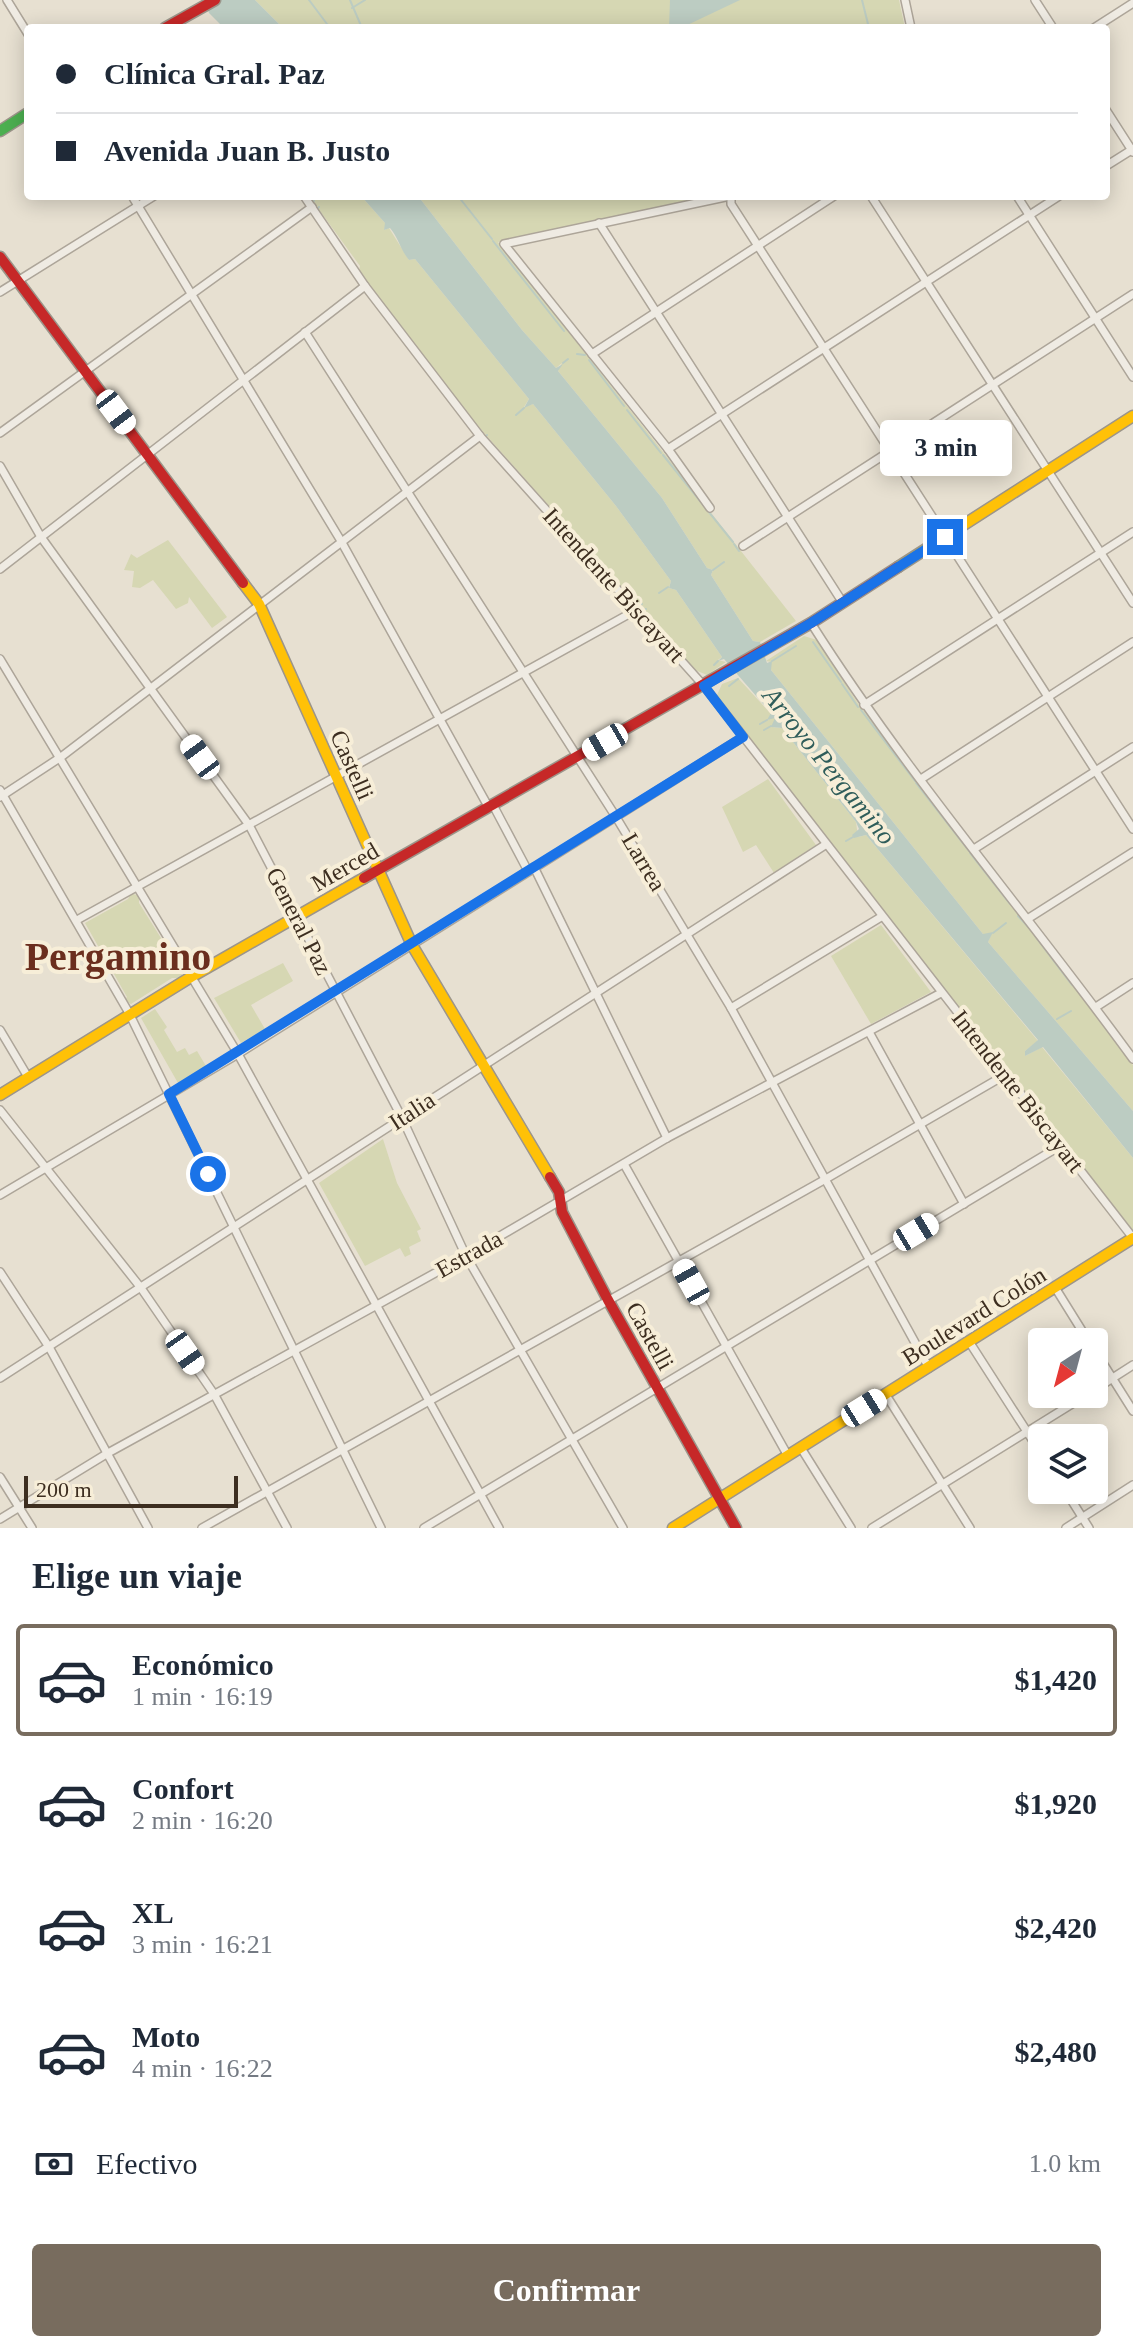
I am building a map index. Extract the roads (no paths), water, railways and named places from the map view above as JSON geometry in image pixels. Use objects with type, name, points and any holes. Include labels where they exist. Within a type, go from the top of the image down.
[{"type":"street","points":[[7,0],[24,28]]},
{"type":"street","points":[[177,24],[215,0]]},
{"type":"street","points":[[906,0],[910,24]]},
{"type":"street","points":[[1035,0],[1050,24]]},
{"type":"street","points":[[1100,24],[1133,3]]},
{"type":"street","points":[[0,131],[24,116]]},
{"type":"street","points":[[1110,116],[1132,150],[1110,164]]},
{"type":"street","points":[[135,200],[341,541],[440,720],[531,869],[667,1138]]},
{"type":"street","points":[[0,292],[148,200]]},
{"type":"street","name":"Intendente Biscayart","points":[[307,200],[365,286],[480,436],[709,683],[743,737],[825,845],[1133,1238]]},
{"type":"street","points":[[710,508],[668,449],[504,244],[711,200]]},
{"type":"street","points":[[730,200],[1133,829]]},
{"type":"street","points":[[592,354],[828,200]]},
{"type":"street","points":[[874,200],[1133,603]]},
{"type":"street","points":[[1019,200],[1133,377]]},
{"type":"street","points":[[668,449],[1053,200]]},
{"type":"street","points":[[0,433],[312,207]]},
{"type":"street","points":[[599,223],[843,603]]},
{"type":"street","name":"Castelli","points":[[0,257],[259,604],[412,945],[559,1192],[562,1212],[608,1300],[736,1528]]},
{"type":"street","points":[[0,569],[365,286]]},
{"type":"street","points":[[743,546],[1133,294]]},
{"type":"street","name":"Larrea","points":[[305,332],[580,757],[731,1008],[929,1368]]},
{"type":"street","name":"Merced","points":[[0,1095],[129,1013],[811,623],[1133,416]]},
{"type":"street","points":[[381,1528],[340,1450],[129,1013],[1,794],[61,757],[480,436]]},
{"type":"street","name":"General Paz","points":[[0,466],[41,537],[249,825],[402,1118],[466,1256],[623,1528]]},
{"type":"street","points":[[864,705],[1133,532]]},
{"type":"street","points":[[77,920],[638,609]]},
{"type":"street","points":[[811,623],[864,705],[1029,918],[1133,1059]]},
{"type":"street","points":[[921,779],[1133,642]]},
{"type":"street","points":[[0,659],[238,1054],[499,1528]]},
{"type":"street","points":[[0,1195],[238,1054],[743,737]]},
{"type":"street","points":[[974,849],[1133,747]]},
{"type":"street","name":"Italia","points":[[0,1378],[825,845]]},
{"type":"street","points":[[1029,918],[1133,852]]},
{"type":"street","points":[[731,1008],[881,917]]},
{"type":"street","points":[[1096,1007],[1133,983]]},
{"type":"street","name":"Estrada","points":[[0,1519],[108,1453],[466,1256],[667,1138],[941,993]]},
{"type":"street","points":[[0,1030],[28,1077]]},
{"type":"street","points":[[869,1032],[964,1204]]},
{"type":"street","points":[[202,1528],[824,1180],[1005,1075]]},
{"type":"street","points":[[0,1110],[141,1288],[214,1394],[287,1528]]},
{"type":"street","points":[[424,1528],[1060,1146]]},
{"type":"street","points":[[624,1164],[788,1456]]},
{"type":"street","name":"Boulevard Colón","points":[[673,1528],[1133,1238]]},
{"type":"street","points":[[0,1272],[49,1347],[148,1528]]},
{"type":"street","points":[[1056,1289],[1080,1328]]},
{"type":"street","points":[[970,1343],[1027,1432]]},
{"type":"street","points":[[1108,1381],[1133,1365]]},
{"type":"street","points":[[1108,1372],[1133,1411]]},
{"type":"street","points":[[886,1395],[970,1528]]},
{"type":"street","points":[[872,1528],[1066,1408]]},
{"type":"street","points":[[801,1448],[851,1528]]},
{"type":"street","points":[[0,1477],[32,1528]]},
{"type":"street","points":[[1066,1528],[1133,1485]]},
{"type":"street","points":[[1074,1504],[1089,1528]]},
{"type":"water","points":[[204,0],[255,0],[279,24],[220,24],[209,13]]},
{"type":"water","points":[[670,0],[740,0],[689,24],[669,24]]},
{"type":"water","name":"Arroyo Pergamino","points":[[365,200],[421,200],[522,330],[556,368],[563,364],[558,371],[662,498],[707,568],[713,570],[711,575],[753,641],[760,642],[767,663],[772,661],[771,670],[983,934],[993,932],[988,942],[1133,1111],[1133,1158],[1043,1047],[1025,1056],[1025,1051],[1038,1040],[866,835],[854,838],[852,835],[859,829],[856,822],[782,728],[771,727],[775,718],[767,720],[771,713],[724,659],[718,661],[722,657],[676,590],[669,588],[671,581],[616,506],[533,404],[524,408],[529,399],[415,259],[409,260],[390,228],[384,230],[385,223]]},
{"type":"waterway","points":[[309,0],[327,24]]},
{"type":"waterway","points":[[350,0],[360,24]]},
{"type":"waterway","points":[[352,8],[365,0]]},
{"type":"waterway","points":[[862,0],[868,24]]},
{"type":"waterway","points":[[461,200],[492,239]]},
{"type":"waterway","points":[[493,241],[564,331]]},
{"type":"waterway","points":[[577,354],[585,355]]},
{"type":"waterway","points":[[563,363],[568,359]]},
{"type":"waterway","points":[[589,360],[624,406]]},
{"type":"waterway","points":[[516,415],[524,408]]},
{"type":"waterway","points":[[627,410],[661,453]]},
{"type":"waterway","points":[[663,455],[733,542]]},
{"type":"waterway","points":[[734,544],[739,551]]},
{"type":"waterway","points":[[713,570],[724,562]]},
{"type":"waterway","points":[[659,593],[668,587]]},
{"type":"waterway","points":[[813,642],[841,682]]},
{"type":"waterway","points":[[772,661],[796,646]]},
{"type":"waterway","points":[[714,665],[718,661]]},
{"type":"waterway","points":[[729,686],[738,679]]},
{"type":"waterway","points":[[842,684],[858,707]]},
{"type":"waterway","points":[[861,710],[915,781]]},
{"type":"waterway","name":"Arroyo Pergamino","points":[[760,724],[767,720]]},
{"type":"waterway","name":"Arroyo Pergamino","points":[[764,730],[771,726]]},
{"type":"waterway","points":[[916,783],[969,851]]},
{"type":"waterway","name":"Arroyo Pergamino","points":[[846,841],[853,837]]},
{"type":"waterway","points":[[970,853],[1010,904]]},
{"type":"waterway","points":[[1018,916],[1033,932]]},
{"type":"waterway","points":[[993,933],[1006,923]]},
{"type":"waterway","points":[[1035,936],[1072,985]]},
{"type":"waterway","points":[[1057,1019],[1071,1011]]},
{"type":"district","name":"Pergamino","points":[[118,956]]}]
